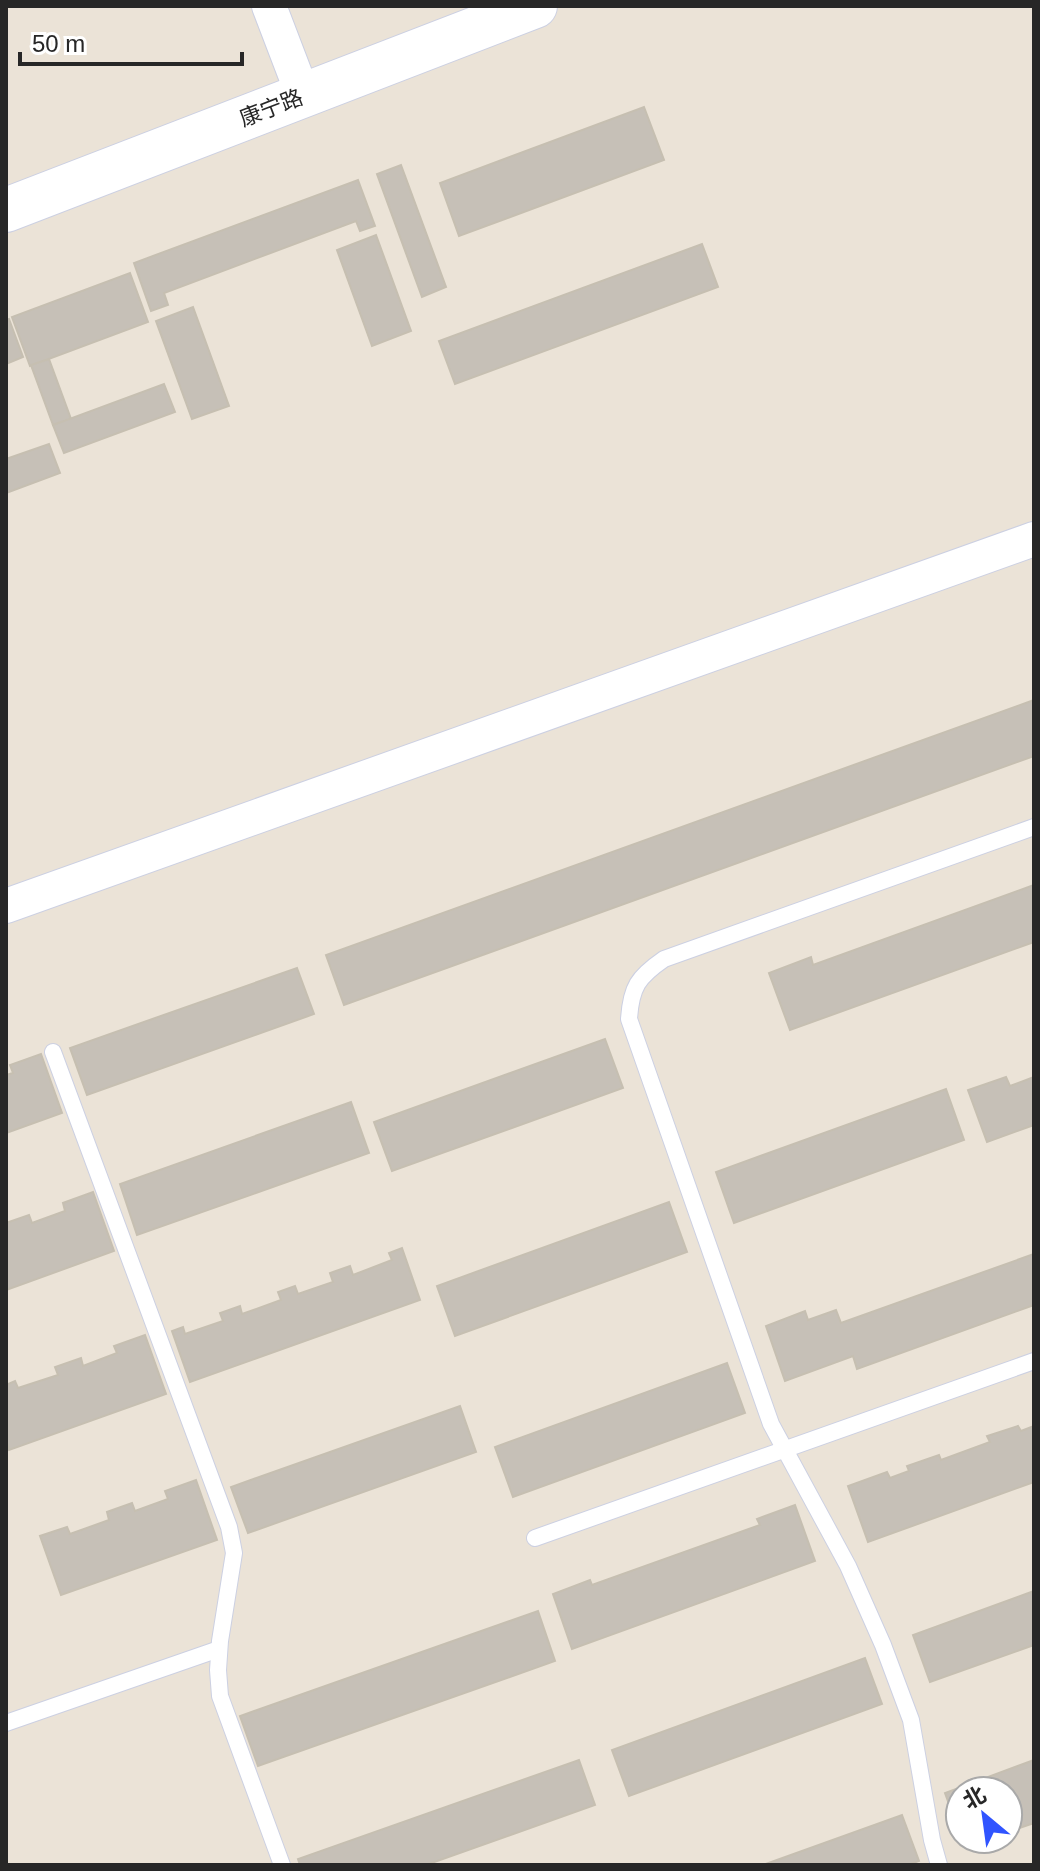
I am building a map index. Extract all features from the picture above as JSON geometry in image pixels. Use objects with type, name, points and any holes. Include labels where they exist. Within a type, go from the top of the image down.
[{"type":"street","points":[[269,6],[303,95]]},
{"type":"street","name":"康宁路","points":[[6,210],[535,6]]},
{"type":"street","points":[[6,906],[1034,539]]},
{"type":"lane","points":[[939,1865],[911,1720],[883,1645],[848,1566],[766,1411],[629,1019],[631,995],[643,974],[664,959],[1034,827]]},
{"type":"lane","points":[[53,1052],[229,1527],[234,1553],[219,1649],[220,1696],[282,1865]]},
{"type":"lane","points":[[535,1538],[1034,1361]]},
{"type":"lane","points":[[6,1723],[219,1649]]},
{"type":"building","points":[[644,107],[664,160],[459,236],[440,183]]},
{"type":"building","points":[[401,165],[446,287],[422,297],[377,174]]},
{"type":"building","points":[[358,180],[375,226],[360,231],[356,221],[164,293],[168,305],[151,311],[134,263]]},
{"type":"building","points":[[376,235],[411,331],[372,346],[337,250]]},
{"type":"building","points":[[702,244],[718,287],[455,384],[439,341]]},
{"type":"building","points":[[130,273],[148,322],[30,366],[12,317]]},
{"type":"building","points":[[193,307],[229,406],[192,419],[156,321]]},
{"type":"building","points":[[9,319],[23,357],[6,364],[6,320]]},
{"type":"building","points":[[49,359],[71,419],[53,425],[31,365]]},
{"type":"building","points":[[164,384],[175,412],[64,453],[53,425]]},
{"type":"building","points":[[49,444],[60,473],[6,493],[6,459]]},
{"type":"building","points":[[1034,700],[1034,756],[344,1005],[326,955]]},
{"type":"building","points":[[1034,885],[1034,942],[790,1030],[769,973],[811,957],[813,965]]},
{"type":"building","points":[[297,968],[314,1014],[87,1095],[70,1048]]},
{"type":"building","points":[[605,1039],[623,1088],[392,1171],[374,1122]]},
{"type":"building","points":[[41,1054],[62,1113],[6,1133],[6,1075],[13,1073],[10,1065]]},
{"type":"building","points":[[1006,1077],[1010,1086],[1034,1077],[1034,1125],[987,1142],[968,1090]]},
{"type":"building","points":[[946,1089],[964,1140],[734,1223],[716,1172]]},
{"type":"building","points":[[351,1102],[369,1153],[137,1235],[120,1184]]},
{"type":"building","points":[[93,1192],[114,1251],[6,1290],[6,1223],[29,1215],[32,1223],[65,1211],[63,1203]]},
{"type":"building","points":[[669,1202],[687,1252],[455,1336],[437,1286]]},
{"type":"building","points":[[402,1248],[420,1300],[190,1382],[172,1331],[183,1327],[185,1334],[223,1321],[220,1313],[240,1306],[242,1314],[281,1300],[278,1292],[295,1286],[298,1294],[333,1282],[330,1273],[350,1266],[353,1275],[392,1260],[389,1253]]},
{"type":"building","points":[[1034,1254],[1034,1305],[857,1369],[853,1356],[785,1381],[766,1326],[805,1311],[808,1320],[836,1310],[841,1323]]},
{"type":"building","points":[[145,1335],[166,1394],[9,1450],[6,1440],[6,1385],[15,1381],[18,1388],[58,1375],[55,1367],[81,1358],[83,1366],[117,1353],[114,1346]]},
{"type":"building","points":[[727,1363],[745,1413],[513,1497],[495,1447]]},
{"type":"building","points":[[460,1406],[476,1452],[248,1533],[231,1487]]},
{"type":"building","points":[[1018,1426],[1021,1431],[1034,1426],[1034,1482],[868,1542],[848,1486],[887,1472],[890,1478],[909,1471],[907,1466],[939,1455],[941,1460],[990,1442],[987,1436]]},
{"type":"building","points":[[196,1480],[217,1540],[61,1595],[40,1536],[67,1527],[70,1534],[109,1520],[107,1512],[132,1503],[135,1511],[168,1499],[165,1491]]},
{"type":"building","points":[[795,1505],[815,1561],[572,1649],[553,1594],[590,1580],[592,1585],[760,1525],[757,1519]]},
{"type":"building","points":[[1034,1591],[1034,1645],[930,1682],[913,1635]]},
{"type":"building","points":[[538,1611],[555,1661],[258,1766],[240,1716]]},
{"type":"building","points":[[865,1658],[882,1704],[629,1796],[612,1750]]},
{"type":"building","points":[[579,1760],[595,1805],[426,1865],[300,1865],[298,1859]]},
{"type":"building","points":[[1034,1760],[1034,1823],[1024,1826],[1024,1775],[994,1775]]},
{"type":"building","points":[[902,1815],[919,1861],[908,1865],[763,1865]]}]
